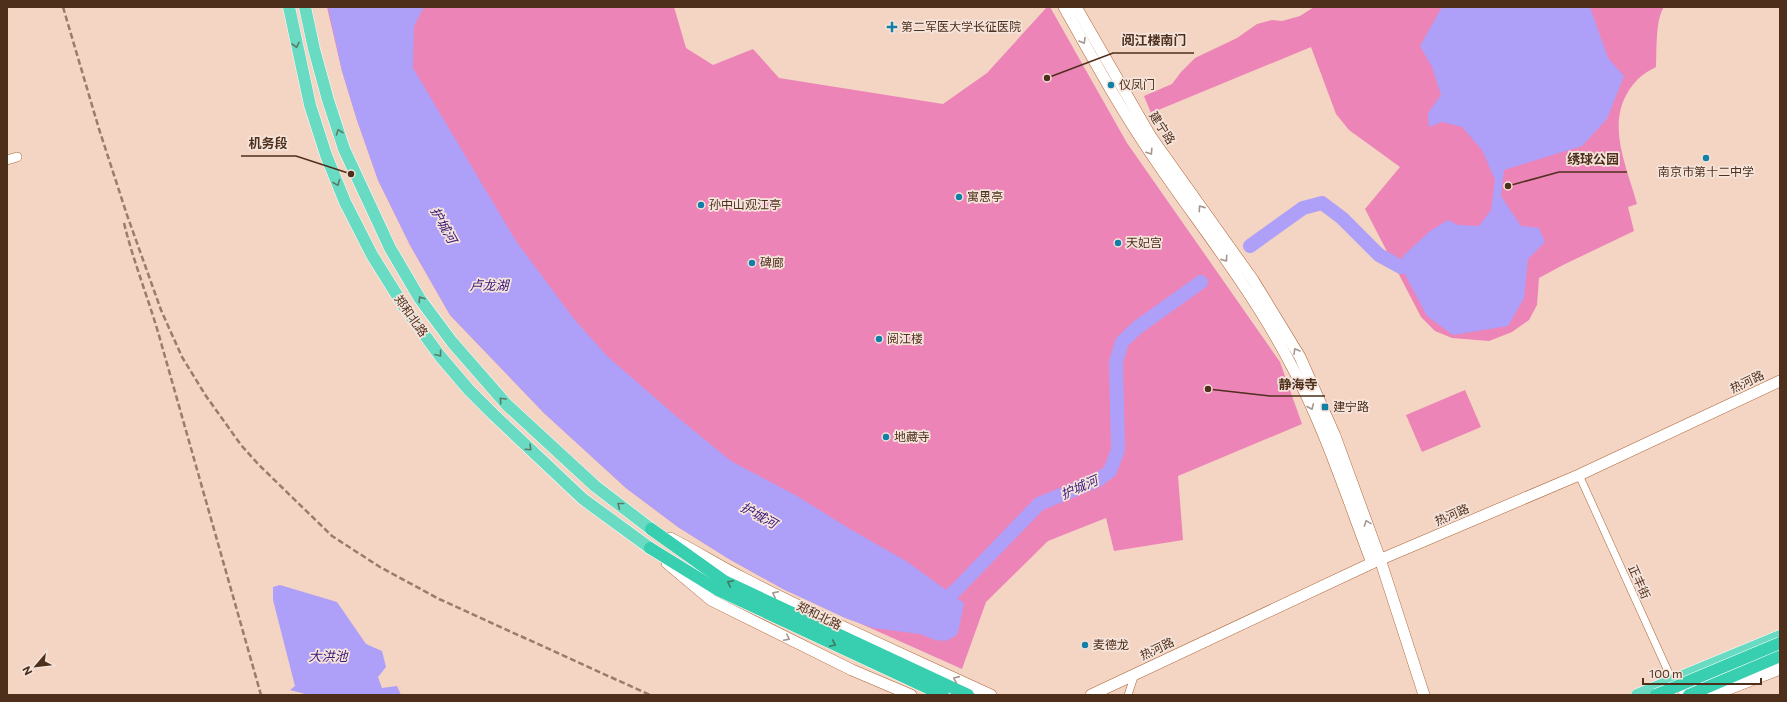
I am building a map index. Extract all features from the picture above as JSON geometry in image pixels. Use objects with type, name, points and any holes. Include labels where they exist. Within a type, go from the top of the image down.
[{"type":"highway","name":"郑和北路","points":[[651,529],[724,581],[968,695]]},
{"type":"highway","name":"郑和北路","points":[[650,548],[718,590],[943,695]]},
{"type":"highway","points":[[1656,695],[1780,643]]},
{"type":"highway","points":[[1689,695],[1780,656]]},
{"type":"main road","name":"郑和北路","points":[[289,7],[310,106],[326,155],[348,208],[372,255],[405,308],[440,356],[469,390],[583,499],[650,548],[711,600],[852,670],[911,695]]},
{"type":"main road","name":"郑和北路","points":[[305,7],[314,49],[328,100],[344,149],[390,248],[420,299],[452,342],[507,405],[595,486],[651,529],[691,548],[743,579],[871,641],[991,695]]},
{"type":"main road","name":"建宁路","points":[[1064,7],[1143,142],[1244,286],[1287,356],[1305,393],[1376,561]]},
{"type":"main road","name":"建宁路","points":[[1076,7],[1151,137],[1253,280],[1300,357],[1336,436],[1376,561],[1424,695]]},
{"type":"main road","name":"热河路","points":[[1091,695],[1376,561],[1579,475],[1780,381]]},
{"type":"main road","points":[[1637,695],[1780,636]]},
{"type":"main road","points":[[1713,695],[1780,669]]},
{"type":"street","points":[[7,160],[17,157]]},
{"type":"street","name":"正丰街","points":[[1579,475],[1672,680],[1685,695]]},
{"type":"street","points":[[1128,695],[1135,674]]},
{"type":"shaded area","points":[[327,7],[674,7],[686,48],[713,65],[753,49],[779,78],[943,104],[987,73],[1047,7],[1050,7],[1127,143],[1280,362],[1302,424],[1178,476],[1183,540],[1114,551],[1106,518],[1048,541],[986,602],[962,669],[783,589],[729,559],[678,527],[626,488],[544,413],[450,315],[410,245],[378,180],[357,120],[342,71]]},
{"type":"shaded area","points":[[1314,7],[1664,7],[1658,27],[1656,67],[1638,79],[1627,93],[1621,108],[1619,123],[1620,139],[1627,172],[1637,204],[1628,207],[1634,231],[1539,278],[1537,305],[1529,320],[1512,332],[1489,341],[1452,338],[1435,331],[1421,317],[1365,209],[1400,167],[1349,130],[1336,114],[1311,47],[1151,113],[1144,96],[1172,84],[1181,72],[1195,58],[1237,38],[1257,24],[1272,20],[1282,21],[1300,16]]},
{"type":"shaded area","points":[[1465,390],[1481,427],[1422,452],[1406,415]]},
{"type":"water","name":"卢龙湖","points":[[328,7],[424,7],[414,26],[413,68],[516,241],[574,319],[607,356],[676,416],[731,461],[797,496],[906,561],[964,603],[958,633],[954,637],[945,641],[935,640],[920,634],[873,628],[845,618],[783,589],[729,559],[678,527],[626,488],[544,413],[450,315],[410,245],[378,180],[357,120],[342,71]]},
{"type":"water","points":[[1442,7],[1590,7],[1608,58],[1624,76],[1607,119],[1582,146],[1504,170],[1501,196],[1521,226],[1539,228],[1545,242],[1528,259],[1524,298],[1508,326],[1453,335],[1427,316],[1401,267],[1403,256],[1430,231],[1448,220],[1458,225],[1479,226],[1491,210],[1495,180],[1482,150],[1462,127],[1442,122],[1429,127],[1428,113],[1441,95],[1432,67],[1420,46]]},
{"type":"water","name":"大洪池","points":[[280,585],[337,602],[366,644],[382,651],[386,667],[378,677],[382,688],[397,686],[401,695],[309,695],[290,690],[295,686],[273,600],[273,587]]},
{"type":"waterway","points":[[1250,246],[1303,208],[1322,203],[1342,218],[1379,255],[1401,267]]},
{"type":"waterway","name":"护城河","points":[[937,607],[957,589],[1039,504],[1098,480],[1110,471],[1118,450],[1116,362],[1122,342],[1138,327],[1201,282]]},
{"type":"railway","points":[[63,7],[99,129],[127,215],[161,310],[182,357],[206,396],[241,445],[259,465],[332,536],[380,567],[439,599],[650,695]]},
{"type":"railway","points":[[124,223],[158,332],[261,695]]},
{"type":"place","name":"第二军医大学长征医院","points":[[892,27]]},
{"type":"place","name":"阅江楼南门","points":[[1047,78]]},
{"type":"place","name":"仪凤门","points":[[1111,85]]},
{"type":"place","name":"南京市第十二中学","points":[[1706,158]]},
{"type":"place","name":"机务段","points":[[351,174]]},
{"type":"place","name":"绣球公园","points":[[1508,186]]},
{"type":"place","name":"寓思亭","points":[[959,197]]},
{"type":"place","name":"孙中山观江亭","points":[[701,205]]},
{"type":"place","name":"天妃宫","points":[[1118,243]]},
{"type":"place","name":"碑廊","points":[[752,263]]},
{"type":"place","name":"阅江楼","points":[[879,339]]},
{"type":"place","name":"静海寺","points":[[1208,389]]},
{"type":"place","name":"建宁路","points":[[1325,407]]},
{"type":"place","name":"地藏寺","points":[[886,437]]},
{"type":"place","name":"麦德龙","points":[[1085,645]]}]
